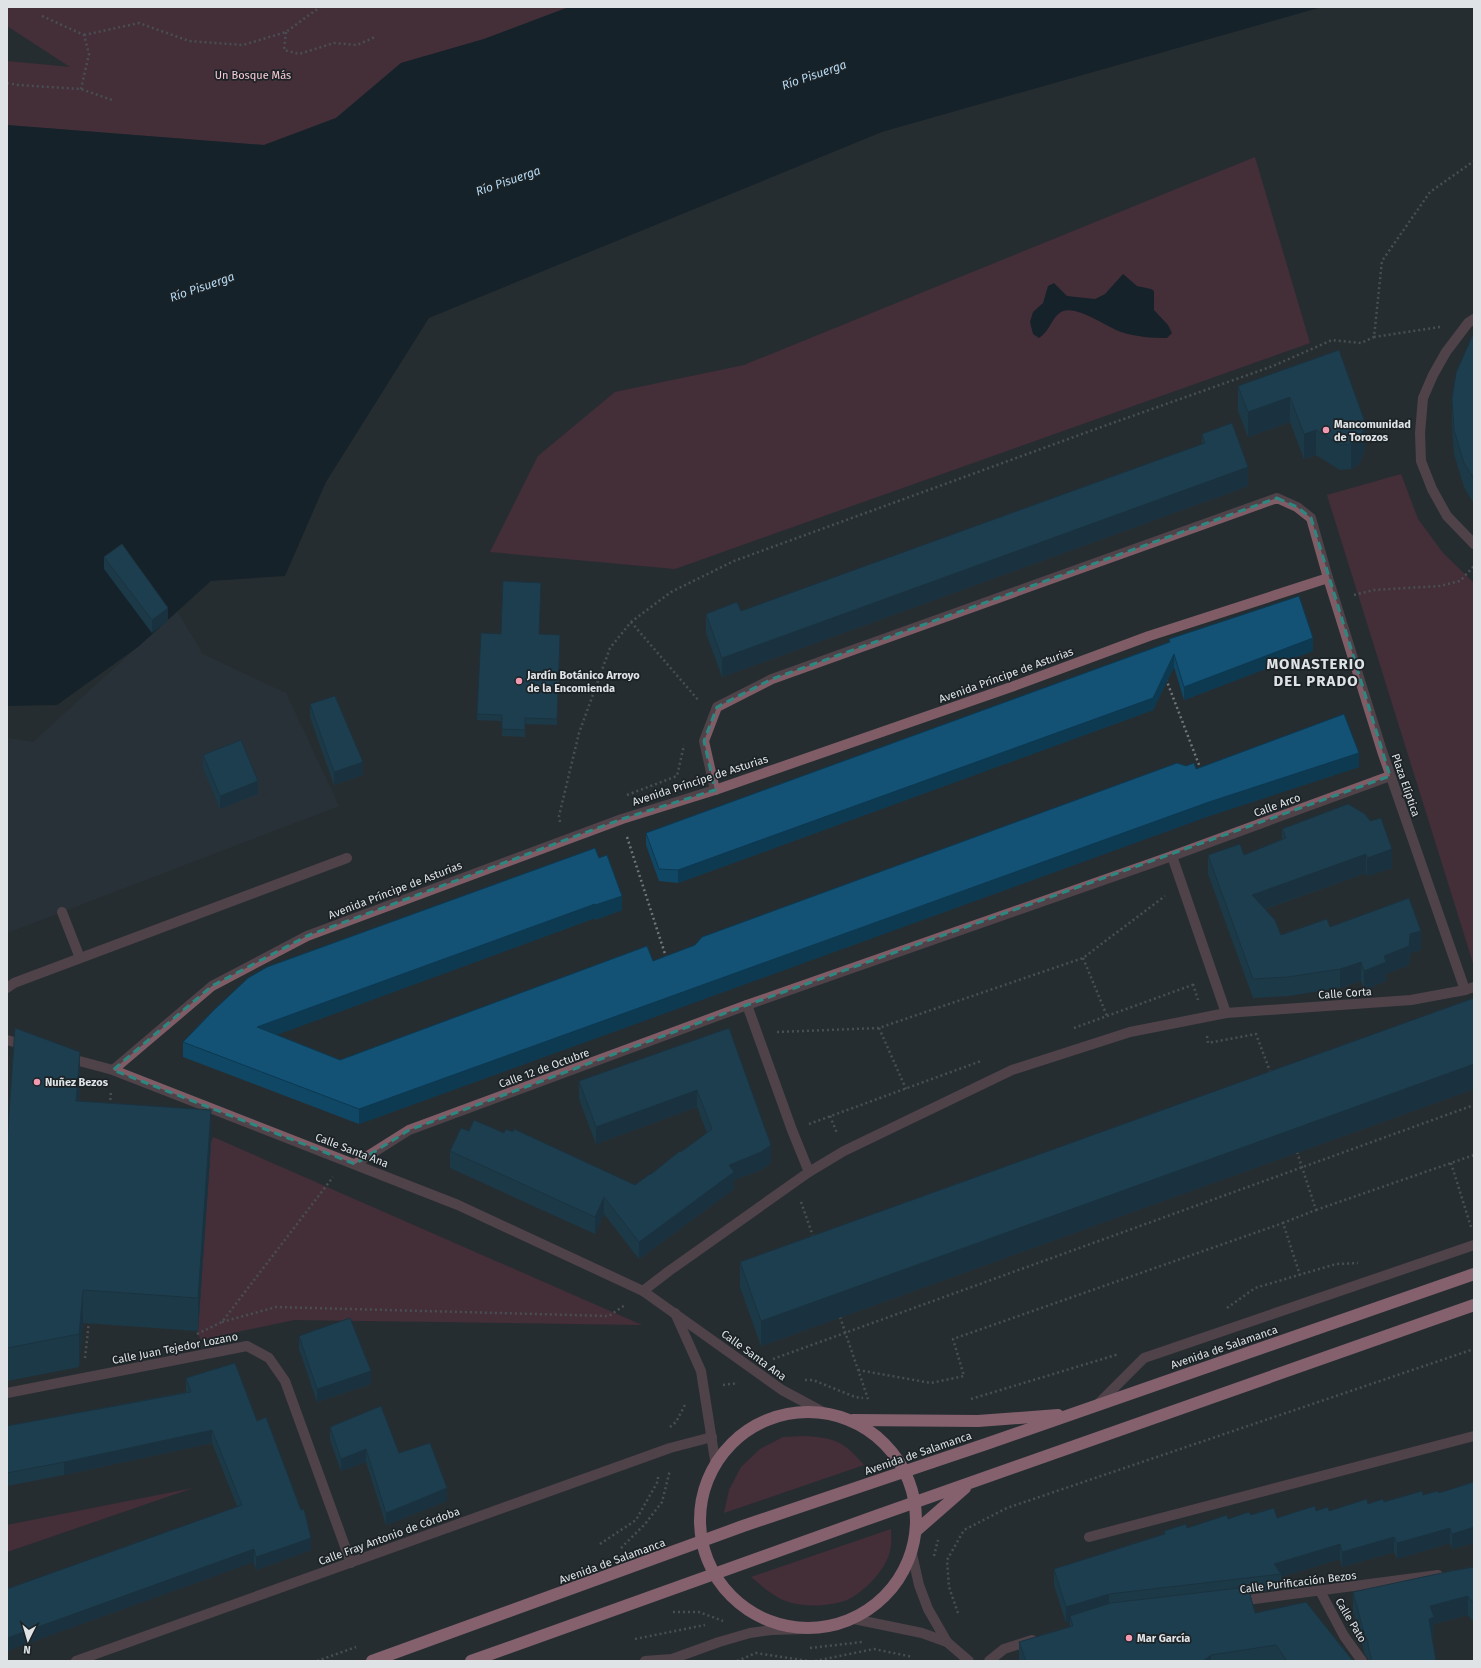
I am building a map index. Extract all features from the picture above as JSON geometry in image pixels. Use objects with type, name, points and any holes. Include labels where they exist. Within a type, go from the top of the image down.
[{"type":"highway","name":"Avenida de Salamanca","points":[[372,1661],[743,1526],[1073,1414],[1474,1274]]},
{"type":"highway","points":[[471,1661],[1474,1305]]},
{"type":"highway","points":[[823,1412],[845,1419],[860,1424],[888,1445],[906,1471],[916,1503],[917,1530],[912,1554],[897,1583],[889,1593],[854,1619],[803,1629],[769,1622],[740,1604],[714,1575],[701,1542],[700,1508],[708,1477],[715,1460],[744,1432],[768,1419],[789,1413],[823,1412]]},
{"type":"highway","points":[[845,1419],[978,1420],[1073,1414]]},
{"type":"highway","points":[[917,1530],[971,1483]]},
{"type":"street","points":[[1471,321],[1446,352],[1433,375],[1423,398],[1420,433],[1421,461],[1432,490],[1447,516],[1474,544]]},
{"type":"street","name":"Plaza Elíptica","points":[[715,790],[704,740],[717,707],[772,679],[1277,498],[1296,506],[1311,518],[1336,605],[1390,776],[1469,988]]},
{"type":"street","name":"Avenida Príncipe de Asturias","points":[[113,1070],[212,986],[307,936],[622,818],[715,790],[1014,686],[1149,636],[1328,578]]},
{"type":"street","name":"Calle Arco","points":[[747,1005],[1172,856],[1390,776]]},
{"type":"street","points":[[1172,856],[1226,1013]]},
{"type":"street","points":[[7,988],[14,983],[347,858]]},
{"type":"street","points":[[62,912],[80,958]]},
{"type":"street","name":"Calle Corta","points":[[643,1291],[809,1172],[844,1151],[1012,1070],[1130,1032],[1226,1013],[1411,1000],[1469,988]]},
{"type":"street","points":[[747,1005],[792,1130],[809,1172]]},
{"type":"street","name":"Calle 12 de Octubre","points":[[350,1163],[409,1130],[747,1005]]},
{"type":"street","points":[[7,1040],[37,1049]]},
{"type":"street","name":"Calle Santa Ana","points":[[60,1055],[113,1070],[458,1205],[643,1291],[782,1390],[823,1412]]},
{"type":"street","points":[[1098,1405],[1144,1358],[1474,1245]]},
{"type":"street","points":[[675,1313],[701,1371],[715,1460]]},
{"type":"street","name":"Calle Juan Tejedor Lozano","points":[[7,1393],[247,1346],[269,1358],[285,1381],[351,1563]]},
{"type":"street","points":[[1089,1537],[1474,1436]]},
{"type":"street","name":"Calle Fray Antonio de Córdoba","points":[[76,1661],[670,1448],[712,1437]]},
{"type":"street","points":[[912,1554],[919,1585],[928,1609],[947,1642],[969,1661]]},
{"type":"street","name":"Calle Purificación Bezos","points":[[1227,1602],[1320,1592],[1451,1573]]},
{"type":"street","name":"Calle Pato","points":[[1320,1592],[1344,1636],[1362,1661]]},
{"type":"street","points":[[854,1619],[922,1633],[947,1642]]},
{"type":"street","points":[[645,1661],[672,1659],[719,1642],[750,1633],[771,1630],[803,1629]]},
{"type":"street","points":[[989,1661],[1004,1649],[1042,1637]]},
{"type":"path","points":[[42,16],[84,35],[139,23],[189,41],[243,45],[286,32],[320,7]]},
{"type":"path","points":[[286,32],[284,50],[299,54],[334,42],[357,45],[376,37]]},
{"type":"path","points":[[81,89],[89,54],[84,35]]},
{"type":"path","points":[[7,83],[81,89],[112,100]]},
{"type":"path","points":[[1374,337],[1382,261],[1430,192],[1474,161]]},
{"type":"path","points":[[562,841],[559,816],[579,733],[610,648],[631,622],[671,592],[734,561],[1092,430],[1273,366],[1332,340],[1361,343],[1374,337],[1471,321]]},
{"type":"path","points":[[1336,605],[1355,594],[1440,586],[1460,581],[1474,566]]},
{"type":"path","points":[[631,622],[699,701],[696,708]]},
{"type":"path","points":[[1164,673],[1204,777]]},
{"type":"path","points":[[622,797],[677,776],[684,745]]},
{"type":"path","points":[[622,818],[669,967]]},
{"type":"path","points":[[756,1033],[879,1028],[1083,958],[1181,884]]},
{"type":"path","points":[[1083,958],[1107,1016]]},
{"type":"path","points":[[1193,984],[1203,1018],[1208,1044],[1256,1034],[1272,1079]]},
{"type":"path","points":[[879,1028],[906,1089]]},
{"type":"path","points":[[109,1110],[113,1070]]},
{"type":"path","points":[[768,1361],[1474,1105]]},
{"type":"path","points":[[1297,1152],[1316,1210]]},
{"type":"path","points":[[858,1370],[931,1383],[964,1376],[953,1339],[1474,1155]]},
{"type":"path","points":[[222,1322],[350,1163]]},
{"type":"path","points":[[1451,1163],[1473,1232]]},
{"type":"path","points":[[1283,1223],[1300,1275]]},
{"type":"path","points":[[1224,1310],[1255,1288],[1336,1264],[1365,1262]]},
{"type":"path","points":[[194,1336],[222,1322],[276,1307],[609,1316],[643,1291]]},
{"type":"path","points":[[84,1378],[90,1315]]},
{"type":"path","points":[[840,1317],[868,1399]]},
{"type":"path","points":[[958,1612],[949,1587],[947,1560],[964,1530],[1007,1508],[1474,1349]]},
{"type":"path","points":[[964,1400],[1032,1381],[1123,1352]]},
{"type":"path","points":[[801,1379],[814,1380],[855,1397],[874,1400]]},
{"type":"path","name":"Avenida de Salamanca","points":[[616,1552],[645,1524],[662,1502],[671,1465],[670,1448]]},
{"type":"path","points":[[934,1560],[934,1553],[940,1534]]},
{"type":"path","points":[[635,1639],[711,1623]]},
{"type":"path","points":[[317,1661],[362,1645]]},
{"type":"path","points":[[815,1661],[874,1649],[913,1657]]},
{"type":"path","points":[[737,1661],[756,1653],[808,1661]]},
{"type":"highlighted area","points":[[1277,498],[1297,507],[1311,518],[1390,776],[747,1005],[409,1130],[355,1164],[113,1070],[212,986],[307,936],[622,819],[715,790],[704,741],[717,707],[772,679]]},
{"type":"shaded area","points":[[177,611],[203,654],[286,693],[339,806],[7,933],[7,738],[33,742]]},
{"type":"green space","name":"Un Bosque Más","points":[[7,7],[569,7],[484,39],[401,63],[336,118],[264,145],[7,125],[7,61],[70,67],[7,26]]},
{"type":"green space","points":[[1255,157],[1310,343],[675,569],[490,552],[538,456],[615,392],[744,365]]},
{"type":"green space","points":[[1401,474],[1418,519],[1443,553],[1474,583],[1473,963],[1327,495]]},
{"type":"green space","points":[[213,1137],[642,1325],[294,1320],[200,1340],[198,1331],[211,1143]]},
{"type":"green space","points":[[806,1436],[825,1438],[845,1446],[864,1465],[724,1513],[729,1490],[741,1467],[760,1449],[783,1437]]},
{"type":"green space","points":[[193,1488],[7,1552],[7,1525]]},
{"type":"green space","points":[[891,1529],[891,1548],[884,1566],[865,1588],[844,1601],[818,1605],[792,1603],[775,1596],[751,1577]]},
{"type":"water","name":"Río Pisuerga","points":[[569,7],[1322,7],[882,132],[429,318],[326,482],[285,576],[211,581],[138,647],[57,705],[7,706],[7,125],[264,145],[336,118],[401,63],[484,39]]},
{"type":"water","points":[[1123,274],[1137,286],[1154,291],[1154,310],[1168,325],[1172,333],[1167,338],[1144,337],[1127,334],[1083,313],[1067,310],[1061,312],[1055,317],[1046,332],[1039,338],[1033,334],[1030,322],[1033,312],[1043,303],[1048,286],[1054,283],[1067,296],[1095,299],[1105,294]]},
{"type":"building","points":[[1474,332],[1474,479],[1464,463],[1454,430],[1452,399],[1456,373]]},
{"type":"building","points":[[1339,350],[1365,422],[1364,429],[1359,439],[1351,444],[1340,445],[1316,430],[1304,434],[1290,397],[1248,412],[1238,386]]},
{"type":"building","points":[[1232,423],[1248,467],[722,658],[706,614],[737,602],[741,611],[1205,443],[1202,434]]},
{"type":"building","points":[[122,544],[168,608],[152,620],[104,557]]},
{"type":"building","name":"Jardín Botánico Arroyo de la Encomienda","points":[[503,581],[541,583],[539,634],[560,635],[557,719],[525,718],[525,730],[502,729],[502,715],[477,714],[481,633],[501,634]]},
{"type":"building","points":[[1299,596],[1313,638],[1184,687],[1174,654],[1153,698],[678,870],[659,869],[646,833],[1170,642],[1169,639]]},
{"type":"building","points":[[335,696],[363,762],[334,772],[310,704]]},
{"type":"building","points":[[1344,714],[1359,753],[1209,802],[359,1109],[183,1042],[248,978],[267,967],[595,848],[599,858],[607,855],[622,896],[595,904],[257,1027],[340,1060],[647,946],[653,961],[695,945],[702,937],[1177,763],[1186,766],[1194,763],[1196,769]]},
{"type":"building","points":[[241,740],[258,781],[220,796],[203,755]]},
{"type":"building","points":[[1348,804],[1365,814],[1370,821],[1381,818],[1392,849],[1367,858],[1366,854],[1252,895],[1275,920],[1281,935],[1327,919],[1330,927],[1409,898],[1421,931],[1410,934],[1409,946],[1384,956],[1386,962],[1364,971],[1361,962],[1340,969],[1288,977],[1253,979],[1208,855],[1240,844],[1244,855],[1286,838],[1282,829]]},
{"type":"building","points":[[1474,998],[1474,1064],[761,1321],[740,1262]]},
{"type":"building","points":[[15,1028],[80,1052],[76,1101],[211,1110],[198,1298],[83,1290],[79,1334],[7,1348],[7,1144]]},
{"type":"building","points":[[729,1028],[771,1145],[761,1152],[729,1165],[734,1172],[639,1242],[604,1197],[595,1217],[450,1151],[461,1128],[469,1131],[474,1120],[504,1133],[506,1129],[513,1132],[514,1129],[635,1185],[712,1129],[697,1090],[596,1127],[579,1081]]},
{"type":"building","points":[[350,1318],[371,1371],[317,1389],[299,1336]]},
{"type":"building","points":[[235,1363],[257,1421],[266,1417],[301,1510],[304,1509],[311,1538],[256,1557],[254,1549],[7,1638],[7,1589],[242,1505],[212,1430],[7,1473],[7,1426],[191,1392],[186,1378]]},
{"type":"building","points":[[381,1406],[399,1453],[430,1443],[447,1488],[386,1513],[366,1449],[341,1459],[330,1427]]},
{"type":"building","points":[[1474,1482],[1474,1527],[1452,1534],[1450,1528],[1397,1543],[1394,1537],[1342,1552],[1340,1544],[1274,1564],[1281,1574],[1109,1594],[1066,1607],[1054,1569],[1165,1534],[1164,1531],[1186,1524],[1187,1528],[1227,1515],[1228,1519],[1249,1512],[1251,1515],[1274,1508],[1277,1518],[1315,1506],[1316,1511],[1328,1507],[1329,1511],[1367,1499],[1368,1504],[1383,1499],[1384,1502],[1422,1491],[1423,1495],[1438,1491],[1439,1493]]},
{"type":"building","points":[[1474,1567],[1474,1604],[1468,1596],[1430,1606],[1434,1617],[1429,1619],[1436,1661],[1372,1661],[1368,1641],[1365,1636],[1353,1592]]},
{"type":"building","points":[[1248,1587],[1255,1613],[1306,1602],[1353,1661],[1287,1661],[1276,1645],[1211,1655],[1203,1661],[1026,1661],[1019,1642],[1073,1626],[1070,1616],[1111,1603]]},
{"type":"place","name":"Mancomunidad de Torozos","points":[[1326,430]]},
{"type":"place","name":"Jardín Botánico Arroyo de la Encomienda","points":[[519,681]]},
{"type":"place","name":"Nuñez Bezos","points":[[37,1082]]},
{"type":"place","name":"Mar García","points":[[1129,1638]]},
{"type":"district","name":"MONASTERIO DEL PRADO","points":[[1316,672]]}]
